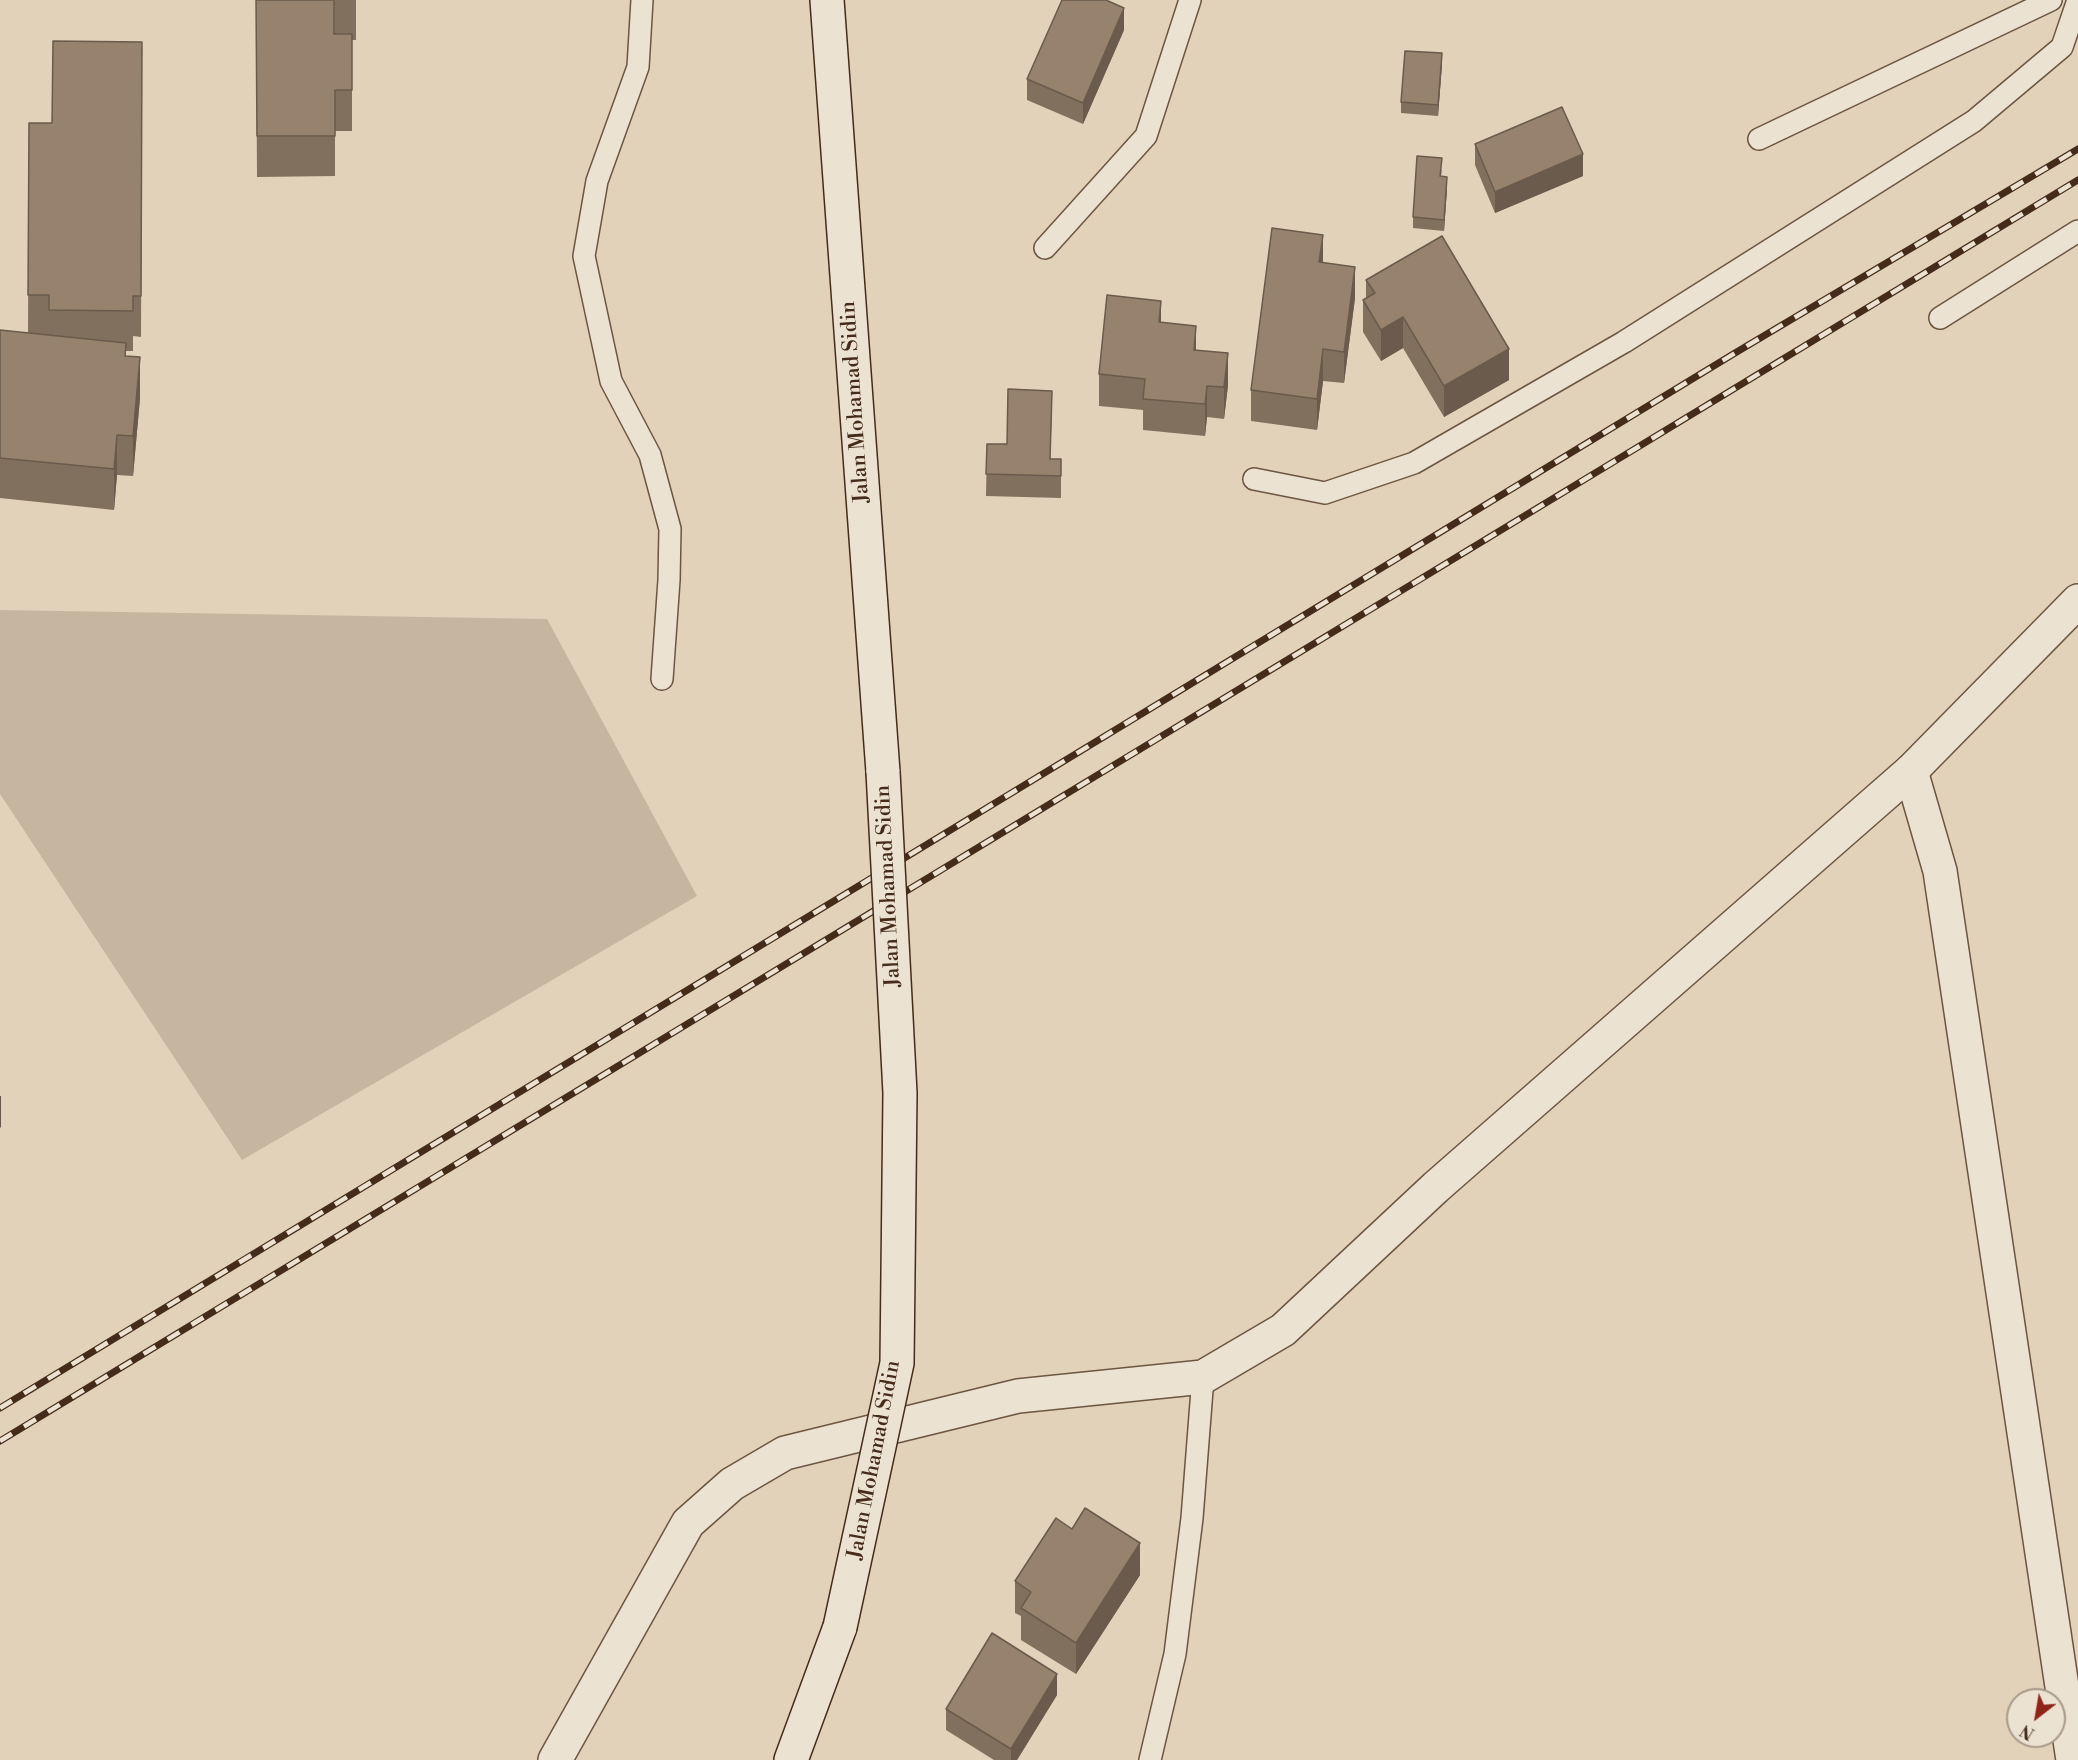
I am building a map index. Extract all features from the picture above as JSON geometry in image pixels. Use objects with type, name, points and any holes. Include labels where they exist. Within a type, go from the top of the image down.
[{"type":"street","name":"Jalan Mohamad Sidin","points":[[791,1760],[840,1627],[897,1362],[900,1093],[883,772],[827,0]]},
{"type":"street","points":[[555,1760],[688,1523],[732,1484],[785,1454],[1018,1396],[1203,1377],[1283,1330],[1436,1187],[1911,771],[2078,601]]},
{"type":"street","points":[[1911,771],[1940,871],[2073,1760]]},
{"type":"lane","points":[[642,0],[638,68],[597,181],[584,256],[611,381],[650,455],[670,529],[662,679]]},
{"type":"lane","points":[[1045,248],[1146,136],[1190,0]]},
{"type":"lane","points":[[1759,139],[2051,0]]},
{"type":"lane","points":[[1254,479],[1325,493],[1414,463],[1624,342],[1974,121],[2062,47],[2078,0]]},
{"type":"lane","points":[[1940,318],[2078,231]]},
{"type":"lane","points":[[1150,1760],[1175,1654],[1192,1518],[1203,1377]]},
{"type":"shaded area","points":[[0,610],[547,619],[697,896],[242,1160],[0,794]]},
{"type":"building","points":[[256,0],[334,0],[334,34],[352,34],[352,90],[335,90],[335,136],[257,136]]},
{"type":"building","points":[[1062,0],[1106,0],[1124,8],[1083,103],[1027,79]]},
{"type":"building","points":[[53,41],[142,42],[141,296],[133,296],[133,311],[49,310],[49,295],[28,295],[29,123],[52,123]]},
{"type":"building","points":[[1405,51],[1442,53],[1438,105],[1401,102]]},
{"type":"building","points":[[1562,107],[1583,154],[1495,192],[1475,144]]},
{"type":"building","points":[[1417,156],[1442,158],[1440,176],[1447,177],[1444,220],[1413,217]]},
{"type":"building","points":[[1272,228],[1323,235],[1319,262],[1355,267],[1344,352],[1323,349],[1317,399],[1251,390]]},
{"type":"building","points":[[1442,236],[1509,349],[1444,386],[1403,317],[1381,330],[1363,300],[1375,293],[1366,280]]},
{"type":"building","points":[[1107,295],[1161,301],[1159,322],[1196,326],[1194,350],[1228,353],[1224,387],[1207,386],[1205,404],[1143,399],[1145,379],[1099,374]]},
{"type":"building","points":[[0,330],[126,343],[125,356],[140,357],[133,436],[117,435],[114,469],[0,458]]},
{"type":"building","points":[[1008,389],[1052,391],[1050,459],[1061,459],[1061,476],[986,474],[987,444],[1007,444]]},
{"type":"building","points":[[1085,1508],[1140,1543],[1076,1643],[1021,1608],[1031,1592],[1015,1581],[1056,1518],[1072,1529]]},
{"type":"building","points":[[992,1633],[1057,1674],[1011,1749],[946,1709]]},
{"type":"railway","points":[[0,1408],[1735,353],[2078,149]]},
{"type":"railway","points":[[0,1441],[2078,180]]}]
